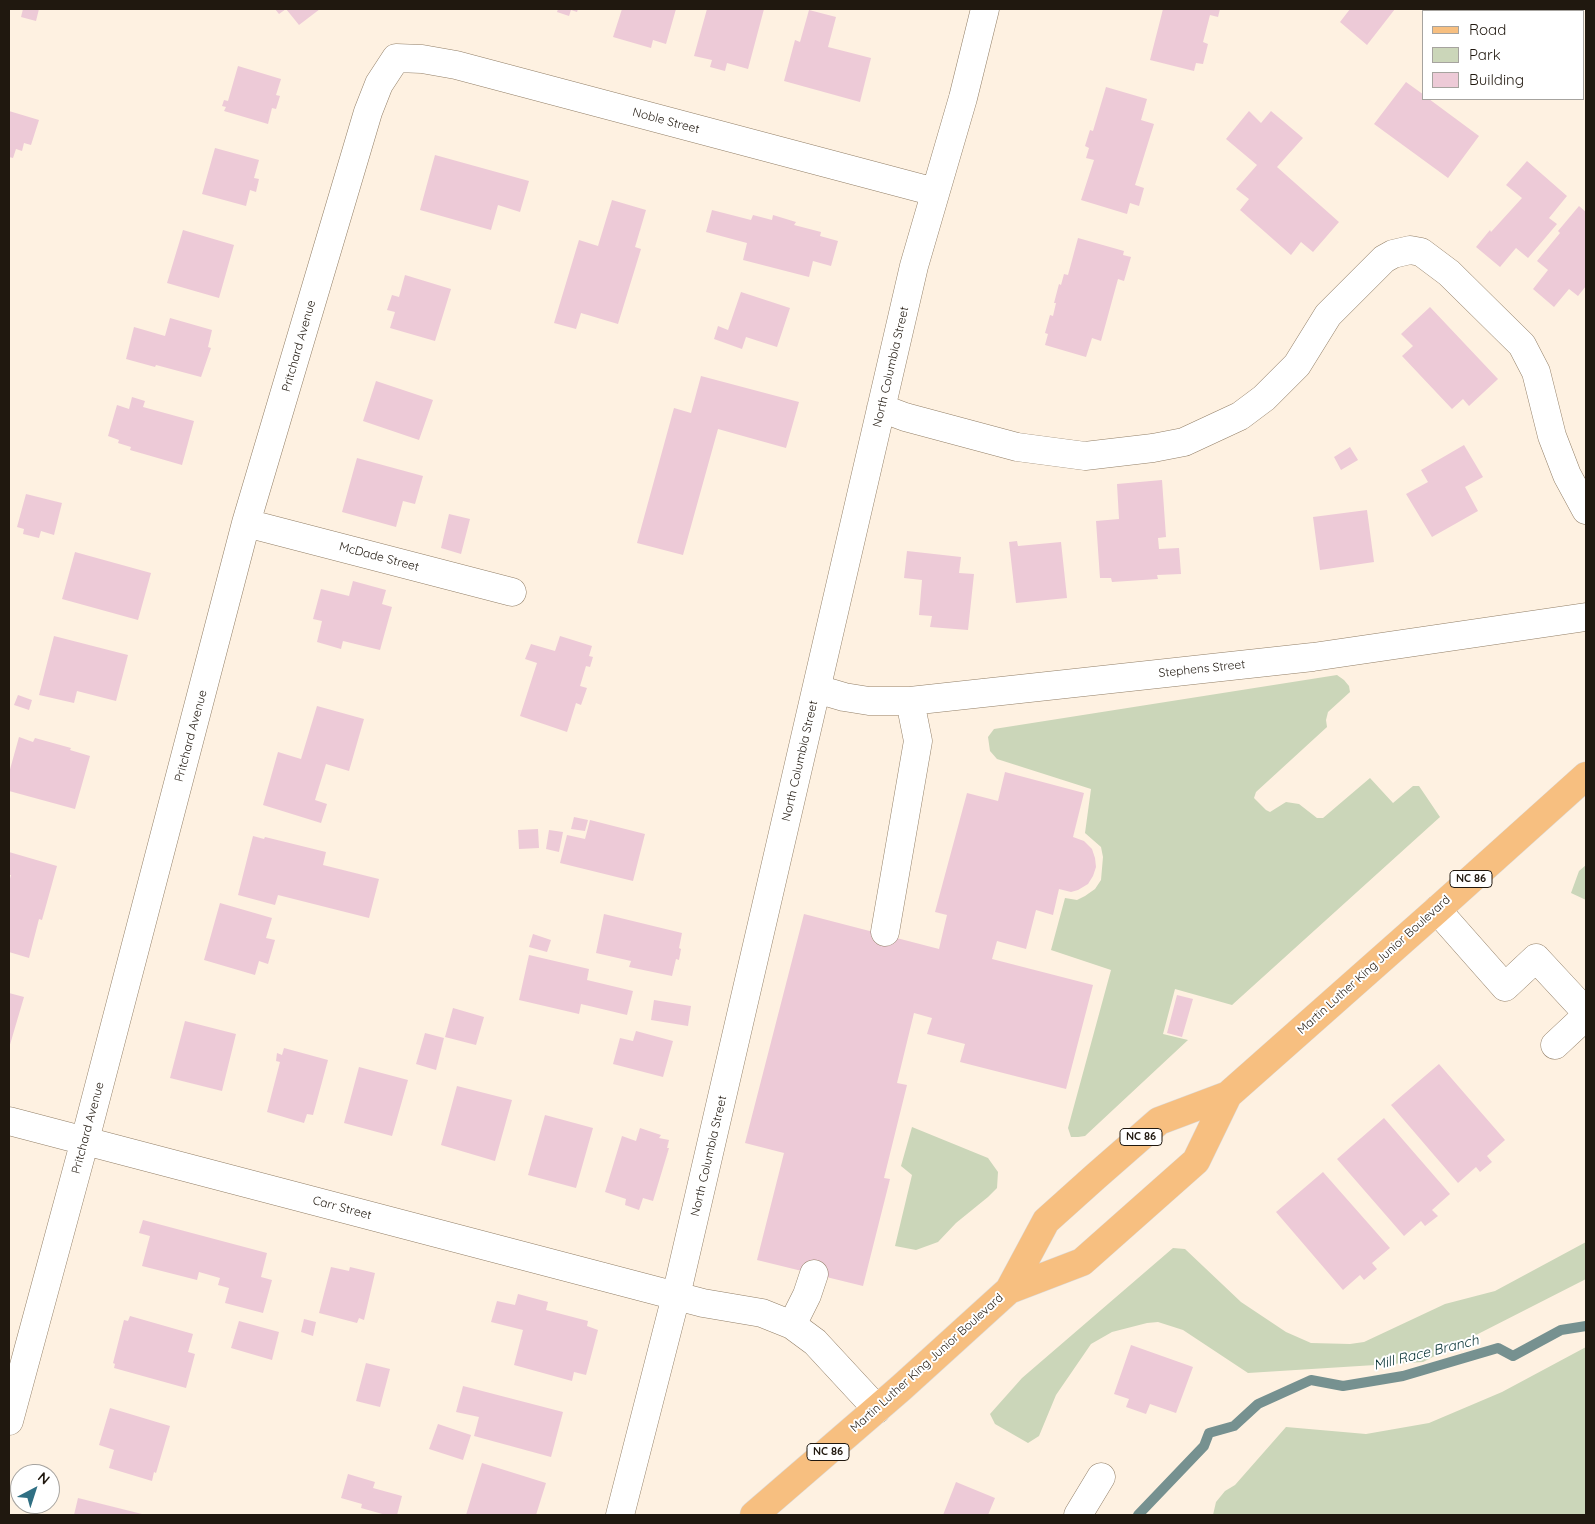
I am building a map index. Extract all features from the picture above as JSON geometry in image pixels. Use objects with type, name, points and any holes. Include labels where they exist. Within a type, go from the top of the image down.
[{"type":"main road","name":"Martin Luther King Junior Boulevard","points":[[754,1515],[877,1409],[1008,1290],[1046,1221],[1067,1202],[1159,1121],[1228,1094],[1586,776]]},
{"type":"main road","name":"Martin Luther King Junior Boulevard","points":[[1008,1290],[1082,1262],[1196,1162],[1228,1094]]},
{"type":"street","name":"North Columbia Street","points":[[620,1515],[676,1296],[914,266],[963,98],[985,9]]},
{"type":"street","name":"Noble Street","points":[[396,58],[422,59],[456,65],[935,192]]},
{"type":"street","name":"Pritchard Avenue","points":[[9,1421],[85,1140],[246,522],[368,112],[379,84],[396,58]]},
{"type":"street","points":[[881,408],[905,417],[1017,447],[1085,456],[1153,448],[1184,442],[1240,416],[1264,398],[1297,364],[1328,315],[1384,259],[1398,252],[1410,250],[1421,252],[1448,272],[1522,344],[1536,372],[1552,436],[1567,475],[1586,510]]},
{"type":"street","name":"McDade Street","points":[[246,522],[512,592]]},
{"type":"street","name":"Stephens Street","points":[[817,689],[844,697],[868,700],[910,701],[1313,657],[1586,617]]},
{"type":"street","points":[[884,932],[918,741],[910,701]]},
{"type":"street","points":[[1437,910],[1505,987],[1536,958],[1586,1014],[1555,1045]]},
{"type":"street","name":"Carr Street","points":[[9,1121],[703,1303],[762,1313],[792,1325],[821,1347],[877,1409]]},
{"type":"street","points":[[792,1325],[807,1295],[814,1274]]},
{"type":"street","points":[[1078,1515],[1101,1477]]},
{"type":"green space","points":[[1337,675],[1349,686],[1350,692],[1328,712],[1327,727],[1256,792],[1254,798],[1270,812],[1286,802],[1299,804],[1317,818],[1323,818],[1370,778],[1393,803],[1413,786],[1419,786],[1440,817],[1232,1005],[1175,989],[1163,1034],[1188,1040],[1085,1136],[1071,1137],[1068,1128],[1111,970],[1051,950],[1065,898],[1077,900],[1085,896],[1095,889],[1101,880],[1103,857],[1101,847],[1085,833],[1091,789],[997,759],[990,751],[988,737],[994,729]]},
{"type":"green space","points":[[1586,865],[1586,900],[1571,893],[1579,871]]},
{"type":"green space","points":[[912,1127],[988,1158],[998,1172],[997,1188],[988,1197],[956,1223],[938,1242],[916,1250],[895,1246],[912,1175],[901,1166]]},
{"type":"green space","points":[[1586,1242],[1586,1279],[1423,1362],[1248,1373],[1183,1330],[1158,1322],[1147,1323],[1112,1332],[1091,1344],[1056,1395],[1039,1436],[1028,1443],[995,1424],[990,1414],[1022,1378],[1173,1248],[1185,1249],[1241,1302],[1286,1332],[1311,1343],[1350,1344],[1364,1342],[1445,1304],[1495,1291]]},
{"type":"green space","points":[[1586,1347],[1586,1515],[1213,1515],[1216,1502],[1225,1491],[1235,1485],[1286,1427],[1366,1434],[1429,1423],[1502,1392]]},
{"type":"building","points":[[23,9],[39,9],[36,21],[21,17]]},
{"type":"building","points":[[275,9],[286,9],[279,14]]},
{"type":"building","points":[[286,9],[320,9],[299,25]]},
{"type":"building","points":[[558,9],[578,9],[577,12],[571,10],[569,16],[557,12]]},
{"type":"building","points":[[622,9],[676,9],[666,44],[653,40],[651,48],[613,37]]},
{"type":"building","points":[[707,9],[764,9],[748,69],[727,63],[725,71],[710,67],[712,60],[694,56]]},
{"type":"building","points":[[1163,9],[1220,9],[1218,17],[1210,15],[1203,42],[1208,44],[1203,64],[1196,63],[1194,71],[1150,60]]},
{"type":"building","points":[[1350,9],[1395,9],[1367,45],[1340,22]]},
{"type":"building","points":[[809,10],[836,17],[828,47],[871,58],[860,102],[784,81],[795,40],[800,42]]},
{"type":"building","points":[[238,66],[281,79],[276,95],[280,96],[276,109],[272,108],[268,124],[224,111],[226,107],[222,106],[224,100],[228,101]]},
{"type":"building","points":[[1406,82],[1422,94],[1422,100],[1430,100],[1479,136],[1448,178],[1374,124]]},
{"type":"building","points":[[1106,87],[1147,99],[1141,120],[1154,124],[1135,185],[1144,188],[1139,206],[1130,203],[1127,214],[1081,200],[1094,160],[1086,158],[1089,148],[1085,146],[1090,130],[1093,131]]},
{"type":"building","points":[[9,111],[39,120],[31,145],[24,143],[22,151],[16,149],[13,158],[9,157]]},
{"type":"building","points":[[1249,111],[1261,123],[1271,111],[1303,138],[1277,167],[1339,222],[1313,252],[1301,242],[1291,255],[1240,210],[1249,199],[1236,189],[1257,165],[1226,139]]},
{"type":"building","points":[[215,148],[259,160],[254,178],[259,179],[256,192],[250,190],[246,206],[202,194]]},
{"type":"building","points":[[435,155],[529,181],[520,212],[498,205],[491,230],[420,210]]},
{"type":"building","points":[[1527,161],[1567,196],[1549,218],[1557,224],[1528,258],[1516,248],[1500,267],[1476,247],[1522,198],[1506,185]]},
{"type":"building","points":[[612,200],[646,210],[635,247],[641,249],[618,324],[581,313],[576,329],[554,323],[579,240],[598,246]]},
{"type":"building","points":[[1579,206],[1586,212],[1586,286],[1578,296],[1569,289],[1554,307],[1533,289],[1548,270],[1537,261],[1560,233],[1558,231]]},
{"type":"building","points":[[712,210],[751,220],[753,215],[772,220],[773,215],[796,222],[794,225],[821,232],[820,236],[838,241],[831,266],[813,261],[809,277],[743,260],[747,243],[706,232]]},
{"type":"building","points":[[183,230],[234,245],[219,298],[167,283]]},
{"type":"building","points":[[1078,238],[1124,251],[1123,255],[1131,257],[1124,281],[1118,279],[1101,341],[1092,338],[1086,357],[1045,345],[1048,334],[1045,333],[1050,315],[1053,316],[1059,284],[1061,285],[1064,274],[1068,275]]},
{"type":"building","points":[[405,275],[451,289],[435,341],[390,328],[395,312],[387,310],[392,295],[399,297]]},
{"type":"building","points":[[741,292],[790,308],[777,347],[746,337],[742,349],[714,339],[718,326],[728,330]]},
{"type":"building","points":[[1430,307],[1498,379],[1469,406],[1463,399],[1452,409],[1402,356],[1413,346],[1401,334]]},
{"type":"building","points":[[170,318],[212,330],[208,347],[211,348],[201,377],[126,359],[134,327],[165,336]]},
{"type":"building","points":[[701,376],[799,402],[786,448],[718,429],[683,555],[637,543],[674,408],[691,413]]},
{"type":"building","points":[[376,381],[433,400],[419,440],[363,421]]},
{"type":"building","points":[[132,397],[145,401],[143,407],[194,421],[182,465],[130,450],[131,447],[118,443],[119,440],[108,436],[117,405],[129,409]]},
{"type":"building","points":[[1464,445],[1483,477],[1465,487],[1478,511],[1432,537],[1406,494],[1428,482],[1421,470]]},
{"type":"building","points":[[1350,447],[1358,460],[1341,470],[1334,457]]},
{"type":"building","points":[[357,458],[423,476],[415,504],[403,501],[396,527],[342,512]]},
{"type":"building","points":[[1162,480],[1166,537],[1158,538],[1159,549],[1179,548],[1181,574],[1157,575],[1158,579],[1112,582],[1111,578],[1100,578],[1096,521],[1119,519],[1117,484]]},
{"type":"building","points":[[26,494],[62,503],[54,535],[41,531],[39,538],[23,534],[24,529],[17,527]]},
{"type":"building","points":[[1367,510],[1374,562],[1320,570],[1313,517]]},
{"type":"building","points":[[449,514],[470,519],[461,554],[441,548]]},
{"type":"building","points":[[1017,541],[1018,546],[1061,542],[1067,598],[1016,603],[1009,542]]},
{"type":"building","points":[[907,551],[961,557],[959,573],[974,574],[968,630],[930,627],[932,616],[919,615],[922,580],[904,578]]},
{"type":"building","points":[[75,552],[151,573],[138,620],[62,599]]},
{"type":"building","points":[[353,581],[386,590],[382,604],[392,607],[380,650],[343,641],[341,649],[317,642],[322,621],[313,619],[321,589],[349,596]]},
{"type":"building","points":[[54,636],[128,655],[116,701],[77,691],[74,703],[39,695]]},
{"type":"building","points":[[560,636],[592,646],[589,656],[593,657],[590,667],[586,666],[580,686],[587,688],[581,705],[576,703],[567,732],[520,716],[537,663],[525,659],[531,644],[555,651]]},
{"type":"building","points":[[18,695],[32,700],[29,710],[14,705]]},
{"type":"building","points":[[317,706],[364,719],[349,771],[326,764],[315,800],[327,804],[321,823],[263,805],[278,752],[301,759]]},
{"type":"building","points":[[19,737],[33,742],[35,738],[71,748],[70,750],[90,756],[75,809],[9,791],[9,773]]},
{"type":"building","points":[[1005,772],[1084,793],[1073,837],[1084,841],[1092,849],[1096,867],[1093,876],[1088,884],[1078,890],[1071,892],[1059,889],[1053,915],[1036,910],[1026,949],[997,941],[992,959],[1093,985],[1066,1089],[960,1062],[965,1044],[927,1034],[932,1018],[914,1013],[897,1083],[907,1085],[884,1178],[890,1179],[863,1286],[757,1260],[784,1153],[745,1143],[804,914],[939,949],[947,915],[935,912],[967,793],[998,801]]},
{"type":"building","points":[[574,817],[588,820],[585,831],[571,829]]},
{"type":"building","points":[[590,820],[645,834],[633,881],[560,863],[567,835],[585,839]]},
{"type":"building","points":[[538,829],[539,848],[519,849],[518,830]]},
{"type":"building","points":[[549,830],[563,832],[559,852],[546,849]]},
{"type":"building","points":[[253,836],[264,839],[265,837],[326,852],[323,865],[379,879],[369,918],[278,895],[275,905],[238,895]]},
{"type":"building","points":[[9,852],[57,866],[42,920],[39,919],[29,958],[9,952],[9,882],[11,875],[9,875]]},
{"type":"building","points":[[220,903],[272,918],[266,938],[275,940],[268,964],[259,961],[255,975],[204,960]]},
{"type":"building","points":[[604,914],[682,933],[679,960],[676,959],[672,976],[629,967],[631,961],[596,953]]},
{"type":"building","points":[[533,934],[551,940],[547,952],[529,947]]},
{"type":"building","points":[[529,955],[589,969],[587,980],[633,991],[627,1015],[581,1004],[579,1014],[519,1000]]},
{"type":"building","points":[[9,993],[24,997],[9,1048]]},
{"type":"building","points":[[1177,995],[1193,999],[1182,1037],[1167,1033]]},
{"type":"building","points":[[654,1000],[691,1006],[688,1026],[651,1020]]},
{"type":"building","points":[[453,1008],[484,1017],[476,1045],[445,1037]]},
{"type":"building","points":[[185,1021],[236,1034],[222,1091],[170,1078]]},
{"type":"building","points":[[636,1031],[673,1041],[663,1077],[613,1064],[620,1038],[633,1041]]},
{"type":"building","points":[[425,1033],[444,1038],[436,1070],[416,1064]]},
{"type":"building","points":[[284,1048],[328,1060],[313,1115],[307,1114],[304,1123],[267,1112],[280,1062],[276,1061],[277,1053],[282,1055]]},
{"type":"building","points":[[1439,1064],[1505,1140],[1487,1156],[1492,1162],[1480,1172],[1476,1167],[1458,1183],[1391,1105]]},
{"type":"building","points":[[359,1067],[408,1080],[392,1136],[344,1123]]},
{"type":"building","points":[[457,1086],[512,1100],[495,1161],[441,1145]]},
{"type":"building","points":[[545,1115],[593,1128],[576,1188],[528,1175]]},
{"type":"building","points":[[1384,1118],[1450,1194],[1432,1210],[1438,1216],[1425,1226],[1421,1221],[1404,1236],[1337,1159]]},
{"type":"building","points":[[640,1128],[661,1135],[659,1138],[669,1140],[667,1148],[669,1148],[653,1201],[643,1198],[639,1210],[625,1205],[626,1199],[605,1192],[622,1136],[636,1141]]},
{"type":"building","points":[[1323,1172],[1390,1248],[1372,1263],[1377,1269],[1364,1280],[1360,1275],[1343,1290],[1276,1212]]},
{"type":"building","points":[[143,1220],[267,1253],[261,1277],[272,1280],[263,1313],[225,1303],[229,1288],[218,1285],[220,1278],[199,1272],[197,1280],[142,1266],[150,1236],[139,1233]]},
{"type":"building","points":[[331,1267],[349,1271],[350,1267],[375,1273],[364,1320],[359,1318],[357,1323],[319,1313]]},
{"type":"building","points":[[518,1294],[548,1302],[546,1310],[588,1321],[587,1326],[598,1330],[586,1375],[574,1372],[572,1381],[514,1365],[523,1330],[491,1322],[497,1301],[515,1305]]},
{"type":"building","points":[[130,1316],[193,1334],[188,1352],[195,1354],[186,1388],[114,1368],[115,1364],[113,1363],[124,1320],[128,1321]]},
{"type":"building","points":[[304,1319],[316,1322],[313,1336],[301,1332]]},
{"type":"building","points":[[239,1321],[279,1332],[272,1360],[231,1348]]},
{"type":"building","points":[[1131,1345],[1193,1367],[1176,1413],[1150,1404],[1146,1414],[1126,1407],[1129,1399],[1114,1394]]},
{"type":"building","points":[[366,1363],[390,1369],[380,1407],[356,1401]]},
{"type":"building","points":[[463,1386],[563,1412],[551,1457],[474,1436],[479,1417],[456,1412]]},
{"type":"building","points":[[110,1408],[170,1426],[152,1481],[109,1468],[114,1450],[99,1445]]},
{"type":"building","points":[[438,1424],[471,1435],[463,1460],[429,1449]]},
{"type":"building","points":[[482,1463],[546,1483],[536,1515],[466,1515]]},
{"type":"building","points":[[348,1474],[375,1482],[373,1488],[402,1496],[397,1515],[386,1515],[361,1508],[362,1504],[341,1498]]},
{"type":"building","points":[[956,1482],[995,1498],[988,1515],[943,1515]]},
{"type":"building","points":[[78,1498],[146,1515],[74,1515]]},
{"type":"waterway","name":"Mill Race Branch","points":[[1138,1515],[1204,1446],[1209,1433],[1234,1426],[1258,1404],[1311,1380],[1343,1386],[1403,1376],[1498,1348],[1513,1356],[1561,1330],[1586,1326]]}]
